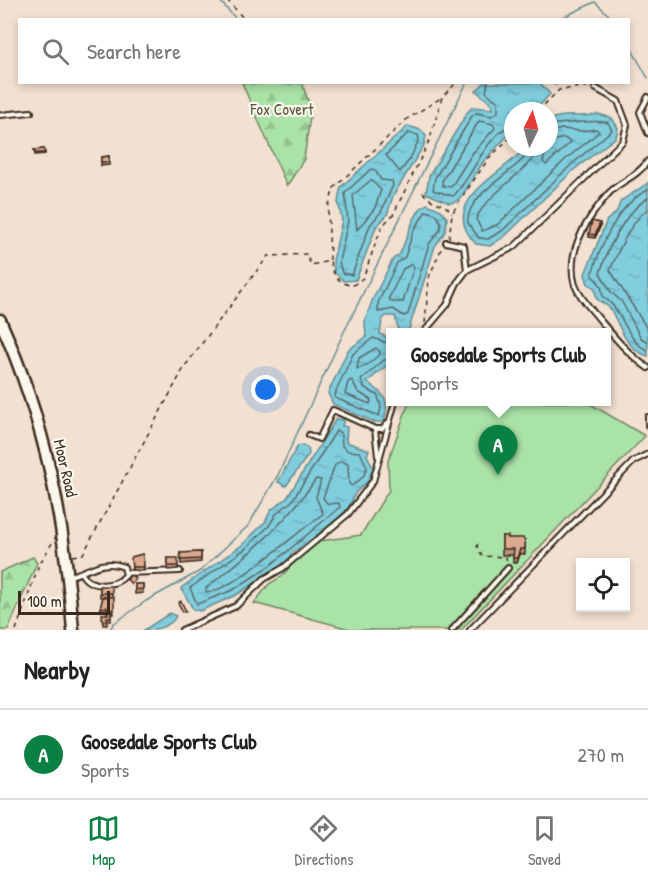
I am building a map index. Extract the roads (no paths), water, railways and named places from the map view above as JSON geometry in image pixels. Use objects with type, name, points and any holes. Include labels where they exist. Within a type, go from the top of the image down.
[{"type":"main road","name":"Moor Road","points":[[0,320],[42,431],[56,487],[67,557],[74,630]]},
{"type":"lane","points":[[428,328],[447,306],[457,283],[467,270],[514,247],[623,141],[627,125],[618,101],[595,88]]},
{"type":"lane","points":[[648,97],[640,112],[648,133]]},
{"type":"lane","points":[[0,115],[31,112]]},
{"type":"lane","points":[[607,328],[580,295],[573,269],[574,255],[590,218],[611,191],[629,181],[648,161]]},
{"type":"lane","points":[[446,242],[464,246],[467,270]]},
{"type":"lane","points":[[611,333],[626,352],[648,368]]},
{"type":"lane","points":[[183,630],[236,606],[264,579],[283,568],[348,514],[373,481],[394,406]]},
{"type":"lane","points":[[309,435],[319,440],[333,410],[375,429],[382,429],[389,422]]},
{"type":"lane","points":[[648,417],[648,425]]},
{"type":"lane","points":[[375,429],[379,458]]},
{"type":"lane","points":[[470,630],[634,461],[648,453]]},
{"type":"lane","points":[[69,576],[82,574],[91,567],[113,564],[124,567],[126,573]]},
{"type":"lane","points":[[452,630],[508,568]]},
{"type":"lane","points":[[82,574],[89,582],[99,585],[117,581],[126,573],[180,572]]},
{"type":"water","points":[[483,84],[541,84],[550,94],[543,102],[504,102],[504,140],[483,162],[462,196],[455,202],[449,203],[426,193],[429,176],[467,113],[472,107],[493,109],[492,104],[476,91]]},
{"type":"water","points":[[598,114],[612,118],[618,128],[616,137],[575,169],[505,236],[490,246],[476,244],[465,229],[463,215],[468,202],[477,190],[517,156],[558,156],[558,117]]},
{"type":"water","points":[[408,126],[421,130],[426,136],[424,145],[393,196],[387,215],[376,227],[356,280],[344,281],[334,272],[333,261],[342,220],[338,202],[341,187]]},
{"type":"water","points":[[648,183],[648,356],[629,344],[610,308],[596,298],[595,288],[588,284],[585,274],[607,220],[616,213],[621,201]]},
{"type":"water","points":[[427,204],[441,210],[447,218],[445,232],[435,246],[409,328],[398,328],[395,316],[386,316],[382,320],[380,334],[386,337],[386,366],[367,382],[382,394],[386,408],[384,422],[374,422],[333,404],[328,393],[348,350],[366,337],[365,321],[372,301],[393,259],[400,254],[420,209]]},
{"type":"water","points":[[336,419],[344,420],[342,426],[347,427],[346,442],[369,450],[367,455],[373,468],[368,481],[356,492],[348,508],[333,524],[292,553],[289,559],[274,571],[236,595],[200,611],[193,609],[181,588],[242,545],[265,522],[271,510],[287,498]]},
{"type":"water","points":[[302,445],[308,448],[309,454],[286,486],[278,482],[297,447]]},
{"type":"water","points":[[170,613],[176,616],[167,625],[144,630]]},
{"type":"waterway","points":[[219,0],[235,18]]},
{"type":"waterway","points":[[561,18],[595,2],[612,18]]},
{"type":"waterway","points":[[630,46],[648,78]]},
{"type":"waterway","points":[[110,630],[113,624],[146,601],[200,571],[248,526],[278,475],[343,334],[466,84]]},
{"type":"place","name":"Goosedale Sports Club","points":[[498,475]]},
{"type":"park label","name":"Fox Covert","points":[[282,109]]}]
